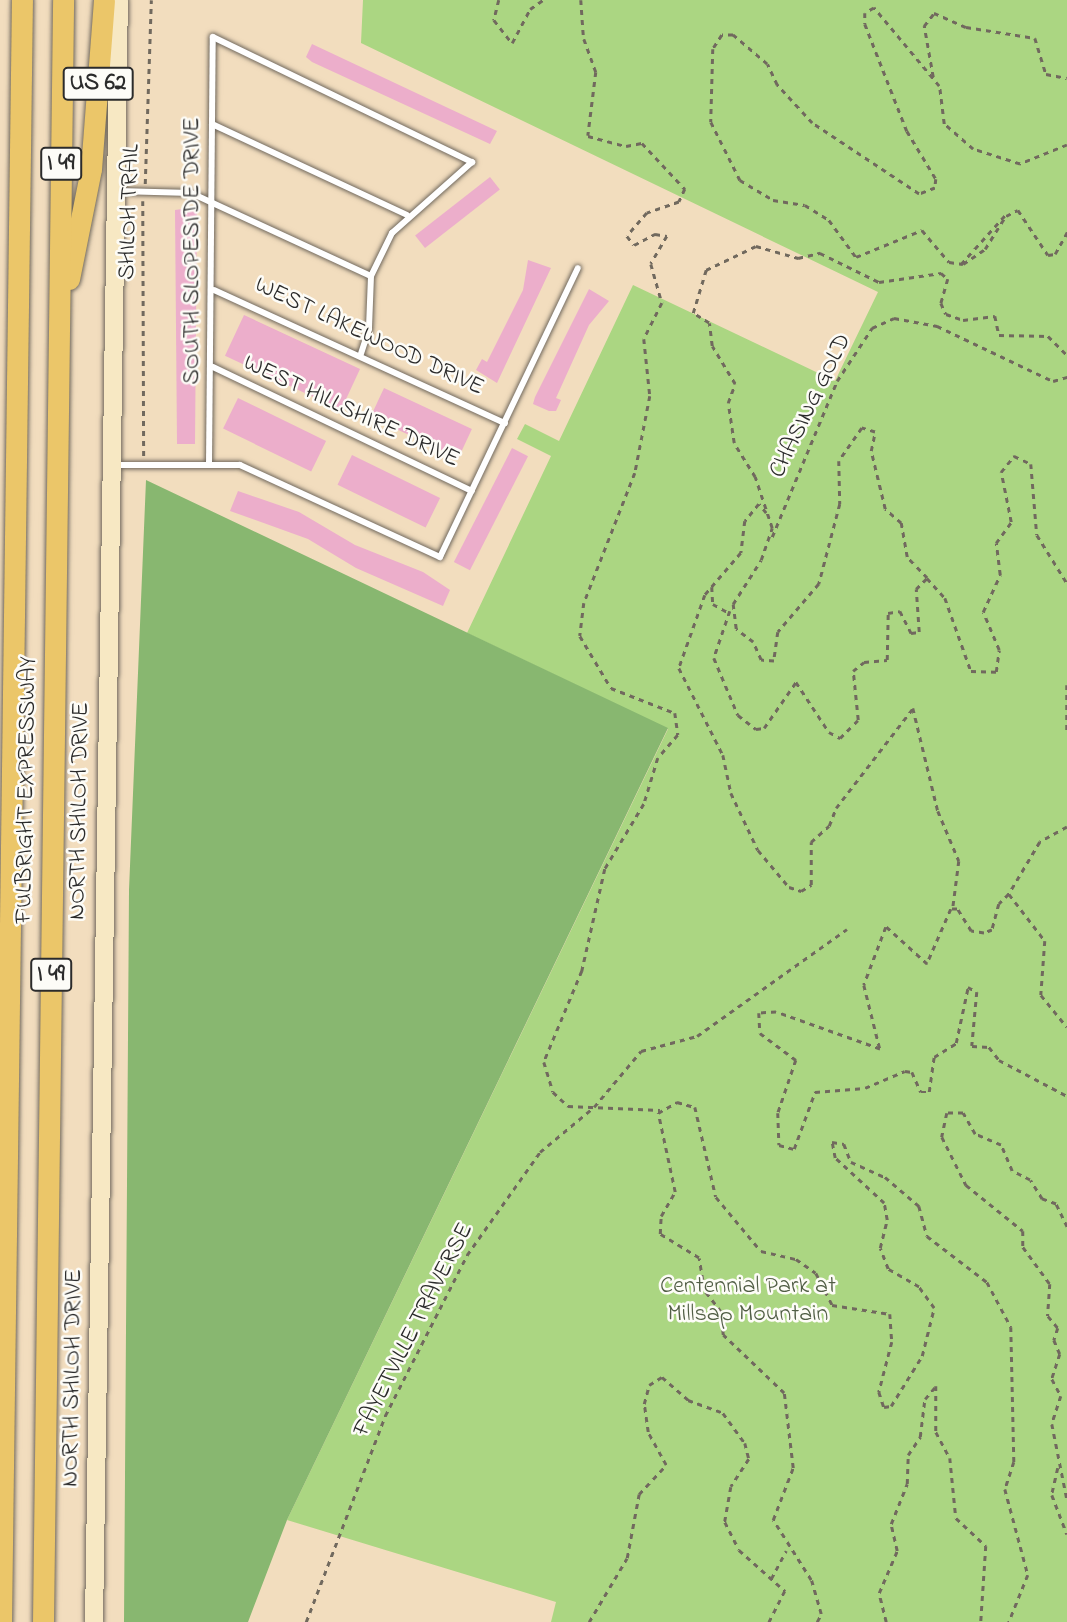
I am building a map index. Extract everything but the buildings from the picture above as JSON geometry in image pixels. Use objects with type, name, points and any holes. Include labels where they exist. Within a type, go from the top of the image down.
[{"type":"highway","name":"FULBRIGHT EXPRESSWAY","points":[[1,1622],[22,0]]},
{"type":"highway","name":"FULBRIGHT EXPRESSWAY","points":[[43,1622],[62,0]]},
{"type":"highway","name":"US 62","points":[[59,329],[91,169],[104,0]]},
{"type":"main road","name":"NORTH SHILOH DRIVE","points":[[94,1622],[109,465],[119,0]]},
{"type":"lane","name":"SOUTH SLOPESIDE DRIVE","points":[[209,465],[214,290],[208,199],[213,37],[472,162],[407,215]]},
{"type":"lane","points":[[212,124],[407,215],[371,276],[369,329],[360,354]]},
{"type":"lane","points":[[115,191],[208,199],[371,276]]},
{"type":"lane","points":[[109,465],[209,465],[260,472],[440,557],[578,268]]},
{"type":"lane","name":"WEST LAKEWOOD DRIVE","points":[[214,290],[360,354],[505,423]]},
{"type":"lane","name":"WEST HILLSHIRE DRIVE","points":[[213,367],[472,491]]},
{"type":"path","name":"SHILOH TRAIL","points":[[144,466],[145,192],[151,0]]},
{"type":"path","points":[[499,0],[494,20],[512,43],[530,9],[543,0]]},
{"type":"path","points":[[581,0],[584,39],[596,72],[588,136],[626,146],[642,143],[685,189],[679,202],[647,213],[627,236],[634,245],[655,234],[667,236],[651,264],[662,303],[644,339],[650,396],[635,473],[584,603],[580,636],[611,688],[677,716],[677,735],[657,758],[643,804],[605,869],[582,971],[545,1057],[550,1088],[564,1105],[660,1110],[677,1102],[695,1107],[716,1197],[765,1255],[796,1259],[816,1273],[832,1305],[890,1314],[892,1342],[879,1392],[884,1407],[894,1402],[922,1356],[934,1308],[919,1287],[888,1269],[880,1248],[888,1215],[884,1203],[835,1158],[832,1142],[844,1144],[848,1159],[885,1177],[919,1206],[927,1236],[987,1282],[1011,1327],[1014,1462],[1005,1489],[1028,1575],[1009,1622]]},
{"type":"path","points":[[933,78],[879,10],[865,13],[902,118],[936,179],[935,188],[923,193],[812,123],[777,85],[767,64],[733,34],[722,35],[713,49],[709,114],[723,152],[747,187],[830,220],[856,257],[922,230],[950,262],[961,264],[985,249],[1010,212]]},
{"type":"path","points":[[1067,78],[1046,74],[1035,38],[966,27],[934,13],[925,26],[942,120],[978,152],[1020,164],[1067,145]]},
{"type":"path","points":[[961,264],[998,217],[1010,212],[1022,211],[1048,255],[1055,254],[1067,232]]},
{"type":"path","points":[[770,540],[766,513],[754,474],[734,443],[728,402],[735,383],[712,346],[709,323],[693,313],[706,270],[718,260],[757,246],[798,258],[820,253],[879,282],[918,272],[944,274],[946,314],[963,320],[995,316],[999,335],[1048,336],[1067,355]]},
{"type":"path","name":"CHASING GOLD","points":[[732,609],[770,540],[852,352],[886,320],[937,326],[1053,381],[1067,377]]},
{"type":"path","points":[[732,609],[738,633],[753,642],[761,660],[774,661],[778,632],[819,584],[840,504],[839,461],[864,427],[875,432],[871,451],[879,495],[901,523],[907,557],[945,598],[971,671],[996,672],[999,650],[983,612],[1000,575],[996,543],[1011,522],[1001,469],[1021,456],[1033,471],[1037,535],[1067,583]]},
{"type":"path","points":[[766,513],[756,505],[745,521],[741,553],[712,586],[679,668],[723,755],[731,793],[758,849],[789,887],[801,891],[811,886],[811,842],[829,826],[913,708],[939,816],[958,861],[953,908],[927,964],[890,926],[884,930],[864,985],[880,1049],[776,1012],[757,1016],[760,1033],[796,1060],[778,1113],[779,1145],[794,1149],[815,1092],[865,1088],[905,1071],[912,1072],[921,1092],[929,1092],[934,1058],[957,1043],[968,987],[978,992],[972,1046],[989,1047],[999,1060],[1067,1096]]},
{"type":"path","points":[[732,609],[714,658],[738,715],[756,730],[764,728],[796,682],[829,732],[848,736],[859,713],[853,671],[864,662],[887,660],[888,613],[900,611],[911,633],[919,632],[916,589],[927,579]]},
{"type":"path","points":[[712,586],[713,604],[729,613]]},
{"type":"path","points":[[1067,685],[1067,731]]},
{"type":"path","points":[[953,908],[968,929],[984,933],[992,930],[1009,894],[1040,842],[1067,827]]},
{"type":"path","points":[[1009,894],[1045,941],[1041,995],[1067,1027]]},
{"type":"path","name":"FAYETVILLE TRAVERSE","points":[[306,1622],[385,1416],[467,1255],[540,1152],[594,1107],[641,1051],[697,1036],[847,929]]},
{"type":"path","points":[[660,1110],[675,1192],[661,1216],[660,1234],[699,1258],[704,1290],[721,1312],[723,1335],[787,1402],[792,1473],[773,1520],[787,1550],[818,1595],[817,1622]]},
{"type":"path","points":[[1067,1227],[1056,1204],[1042,1199],[1030,1180],[1012,1171],[1002,1145],[975,1134],[963,1113],[947,1112],[943,1140],[966,1185],[1023,1231],[1023,1247],[1050,1284],[1048,1316],[1058,1328],[1054,1340],[1060,1354],[1052,1379],[1061,1396],[1052,1424],[1061,1446],[1052,1495],[1067,1534]]},
{"type":"path","points":[[589,1622],[627,1558],[639,1493],[666,1465],[645,1416],[645,1396],[657,1378],[723,1413],[745,1443],[749,1458],[731,1487],[725,1524],[739,1550],[786,1596],[769,1622]]},
{"type":"path","points":[[886,1622],[879,1593],[897,1551],[891,1524],[907,1484],[908,1455],[920,1437],[925,1399],[936,1386],[936,1432],[950,1458],[956,1518],[986,1546],[981,1622]]},
{"type":"path","points":[[1058,1467],[1067,1499]]},
{"type":"path","points":[[771,1579],[787,1550]]},
{"type":"green space","name":"Centennial Park at Millsap Mountain","points":[[363,0],[1067,0],[1067,1622],[551,1622],[556,1602],[287,1520],[668,729],[467,633],[551,456],[517,439],[525,424],[559,441],[633,285],[835,381],[878,292],[361,43]]},
{"type":"green space","points":[[146,480],[668,728],[287,1520],[248,1622],[124,1622],[129,890]]}]
